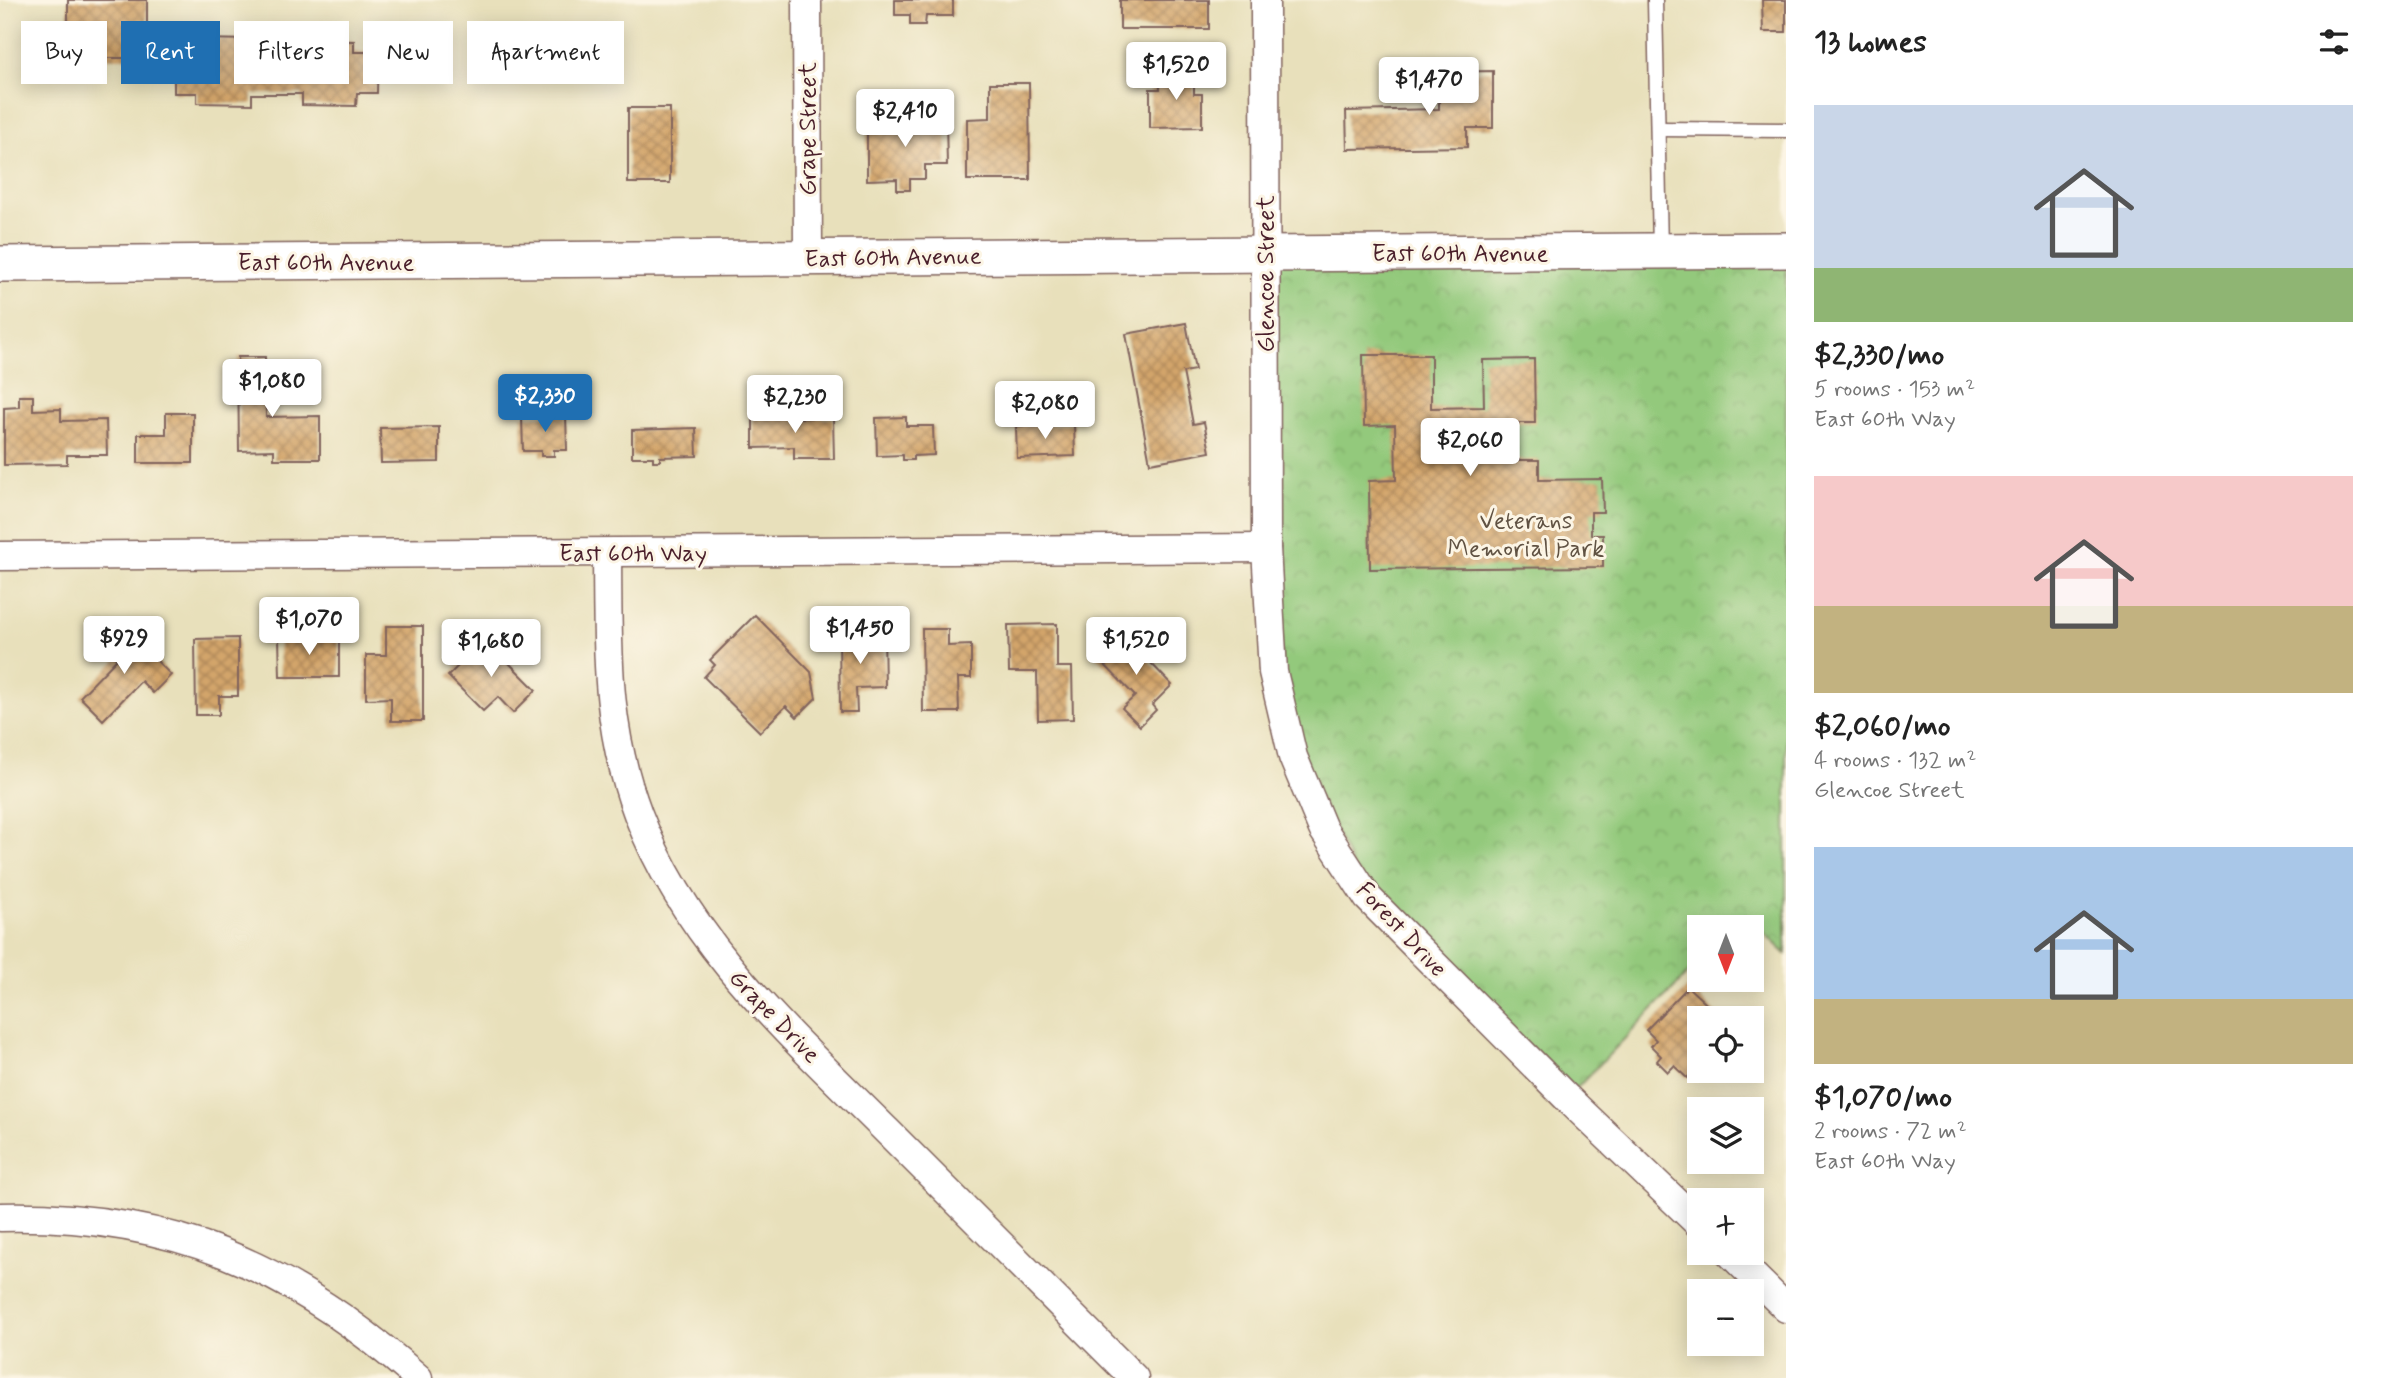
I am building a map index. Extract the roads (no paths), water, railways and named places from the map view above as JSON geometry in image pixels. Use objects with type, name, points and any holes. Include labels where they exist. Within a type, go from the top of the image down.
[{"type":"street","name":"Grape Street","points":[[807,0],[808,258]]},
{"type":"street","name":"Glencoe Street","points":[[1265,0],[1266,548]]},
{"type":"street","name":"East 60th Avenue","points":[[0,264],[1786,250]]},
{"type":"street","name":"East 60th Way","points":[[0,556],[1266,548]]},
{"type":"street","name":"Forest Drive","points":[[1266,548],[1273,672],[1280,713],[1306,792],[1344,864],[1368,898],[1567,1098],[1687,1213]]},
{"type":"street","name":"Grape Drive","points":[[607,554],[609,694],[613,725],[639,815],[663,869],[694,923],[752,996],[1134,1378]]},
{"type":"street","points":[[0,1217],[118,1224],[218,1250],[291,1283],[352,1322],[418,1378]]},
{"type":"street","points":[[1742,1265],[1786,1308]]},
{"type":"lane","points":[[1655,0],[1660,251]]},
{"type":"lane","points":[[1659,129],[1786,130]]},
{"type":"park label","name":"Veterans Memorial Park","points":[[1526,534]]}]
